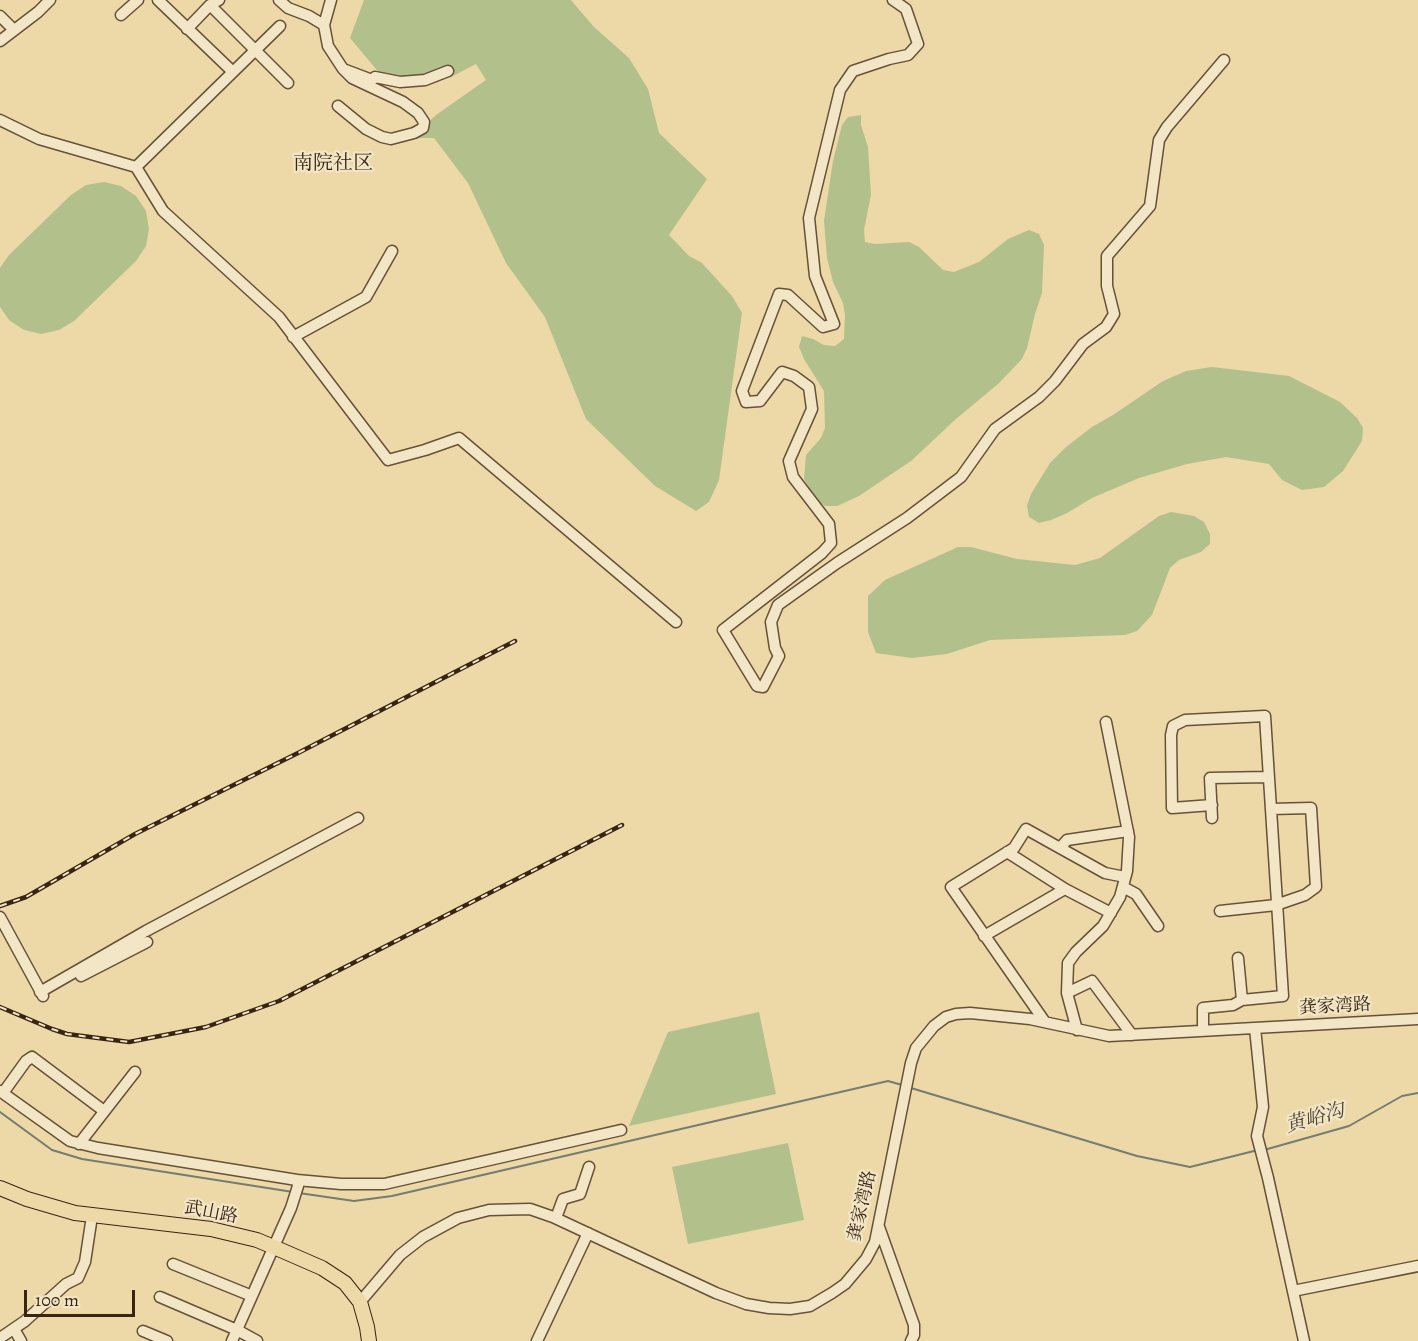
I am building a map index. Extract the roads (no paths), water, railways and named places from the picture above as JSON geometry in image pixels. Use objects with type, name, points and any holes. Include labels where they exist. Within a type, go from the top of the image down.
[{"type":"main road","name":"武山路","points":[[0,1188],[27,1199],[75,1213],[211,1229],[274,1247],[322,1268],[345,1283],[360,1302],[369,1341]]},
{"type":"street","points":[[0,41],[50,0]]},
{"type":"street","points":[[121,15],[138,0]]},
{"type":"street","points":[[158,0],[232,72]]},
{"type":"street","points":[[279,0],[288,8],[324,25]]},
{"type":"street","points":[[331,0],[324,25],[328,46],[344,69],[352,78],[403,102],[418,113],[424,122],[423,128],[414,133],[391,139],[382,137],[366,129],[338,106]]},
{"type":"street","points":[[893,0],[906,9],[918,44],[909,55],[853,71],[840,90],[809,218],[815,276],[834,324],[823,327],[788,295],[779,294],[742,391],[746,402],[760,401],[782,372],[794,376],[809,387],[812,409],[789,460],[793,477],[828,524],[831,543],[822,553],[723,630],[757,686],[763,687],[779,656],[775,648],[771,622],[778,605],[837,563],[907,518],[961,477],[995,429],[1039,397],[1055,381],[1083,344],[1106,327],[1114,314],[1107,286],[1107,256],[1150,206],[1159,140],[1167,127],[1224,60]]},
{"type":"street","points":[[187,28],[215,3],[255,50],[288,83]]},
{"type":"street","points":[[0,16],[14,30]]},
{"type":"street","points":[[136,167],[280,26]]},
{"type":"street","points":[[344,69],[372,80],[375,77],[400,82],[425,80],[448,71]]},
{"type":"street","points":[[0,120],[39,140],[136,167],[162,211],[279,317],[388,460],[459,438],[676,622]]},
{"type":"street","points":[[293,337],[366,297],[392,250]]},
{"type":"street","points":[[1203,1031],[1203,1008],[1233,1005],[1242,1000],[1283,996],[1265,716],[1180,721],[1173,726],[1170,735],[1172,808],[1212,805]]},
{"type":"street","points":[[1077,1030],[1067,993],[1068,963],[1103,926],[1120,897],[1129,837],[1106,722]]},
{"type":"street","points":[[1212,818],[1210,778],[1269,777]]},
{"type":"street","points":[[1220,911],[1276,905],[1305,895],[1316,887],[1311,808],[1271,809]]},
{"type":"street","points":[[40,992],[146,931],[358,818]]},
{"type":"street","points":[[1045,1022],[951,887],[1014,848],[1026,829],[1124,882],[1136,894],[1158,926]]},
{"type":"street","points":[[1060,848],[1067,840],[1128,831]]},
{"type":"street","points":[[1007,852],[1065,889],[1111,913]]},
{"type":"street","points":[[984,936],[1065,889]]},
{"type":"street","points":[[0,917],[43,996],[147,942]]},
{"type":"street","points":[[1238,958],[1242,1000]]},
{"type":"street","points":[[1067,993],[1092,981],[1132,1035]]},
{"type":"street","name":"龚家湾路","points":[[360,1302],[400,1255],[423,1237],[458,1218],[489,1210],[530,1209],[556,1218],[736,1300],[769,1308],[790,1309],[810,1306],[845,1284],[866,1259],[875,1242],[908,1076],[916,1048],[934,1026],[946,1017],[970,1013],[1045,1022],[1108,1036],[1418,1019]]},
{"type":"street","points":[[1255,1028],[1263,1107],[1257,1136],[1304,1341]]},
{"type":"street","points":[[104,1111],[32,1057],[26,1061],[2,1092],[70,1141],[298,1183],[384,1184],[621,1130]]},
{"type":"street","points":[[80,1143],[135,1072]]},
{"type":"street","points":[[556,1218],[563,1199],[580,1194],[589,1167]]},
{"type":"street","points":[[232,1341],[291,1208],[298,1183]]},
{"type":"street","points":[[0,1338],[36,1312],[55,1293],[78,1278],[84,1262],[92,1216]]},
{"type":"street","points":[[878,1224],[914,1325],[914,1335],[911,1341]]},
{"type":"street","points":[[537,1341],[588,1233]]},
{"type":"street","points":[[173,1264],[252,1296]]},
{"type":"street","points":[[1293,1291],[1418,1266]]},
{"type":"street","points":[[160,1297],[257,1341]]},
{"type":"street","points":[[14,1329],[21,1341]]},
{"type":"street","points":[[143,1331],[167,1341]]},
{"type":"waterway","points":[[299,1193],[354,1201],[392,1196],[888,1081],[902,1085]]},
{"type":"waterway","points":[[911,1088],[1137,1156],[1190,1167],[1258,1150]]},
{"type":"waterway","name":"黄峪沟","points":[[1264,1150],[1349,1126],[1402,1096],[1418,1093]]},
{"type":"waterway","points":[[0,1112],[52,1150],[82,1159],[293,1192]]},
{"type":"railway","points":[[0,906],[26,897],[135,834],[515,641]]},
{"type":"railway","points":[[0,1007],[67,1034],[129,1042],[206,1027],[279,1001],[622,825]]},
{"type":"district","name":"南院社区","points":[[333,164]]}]
